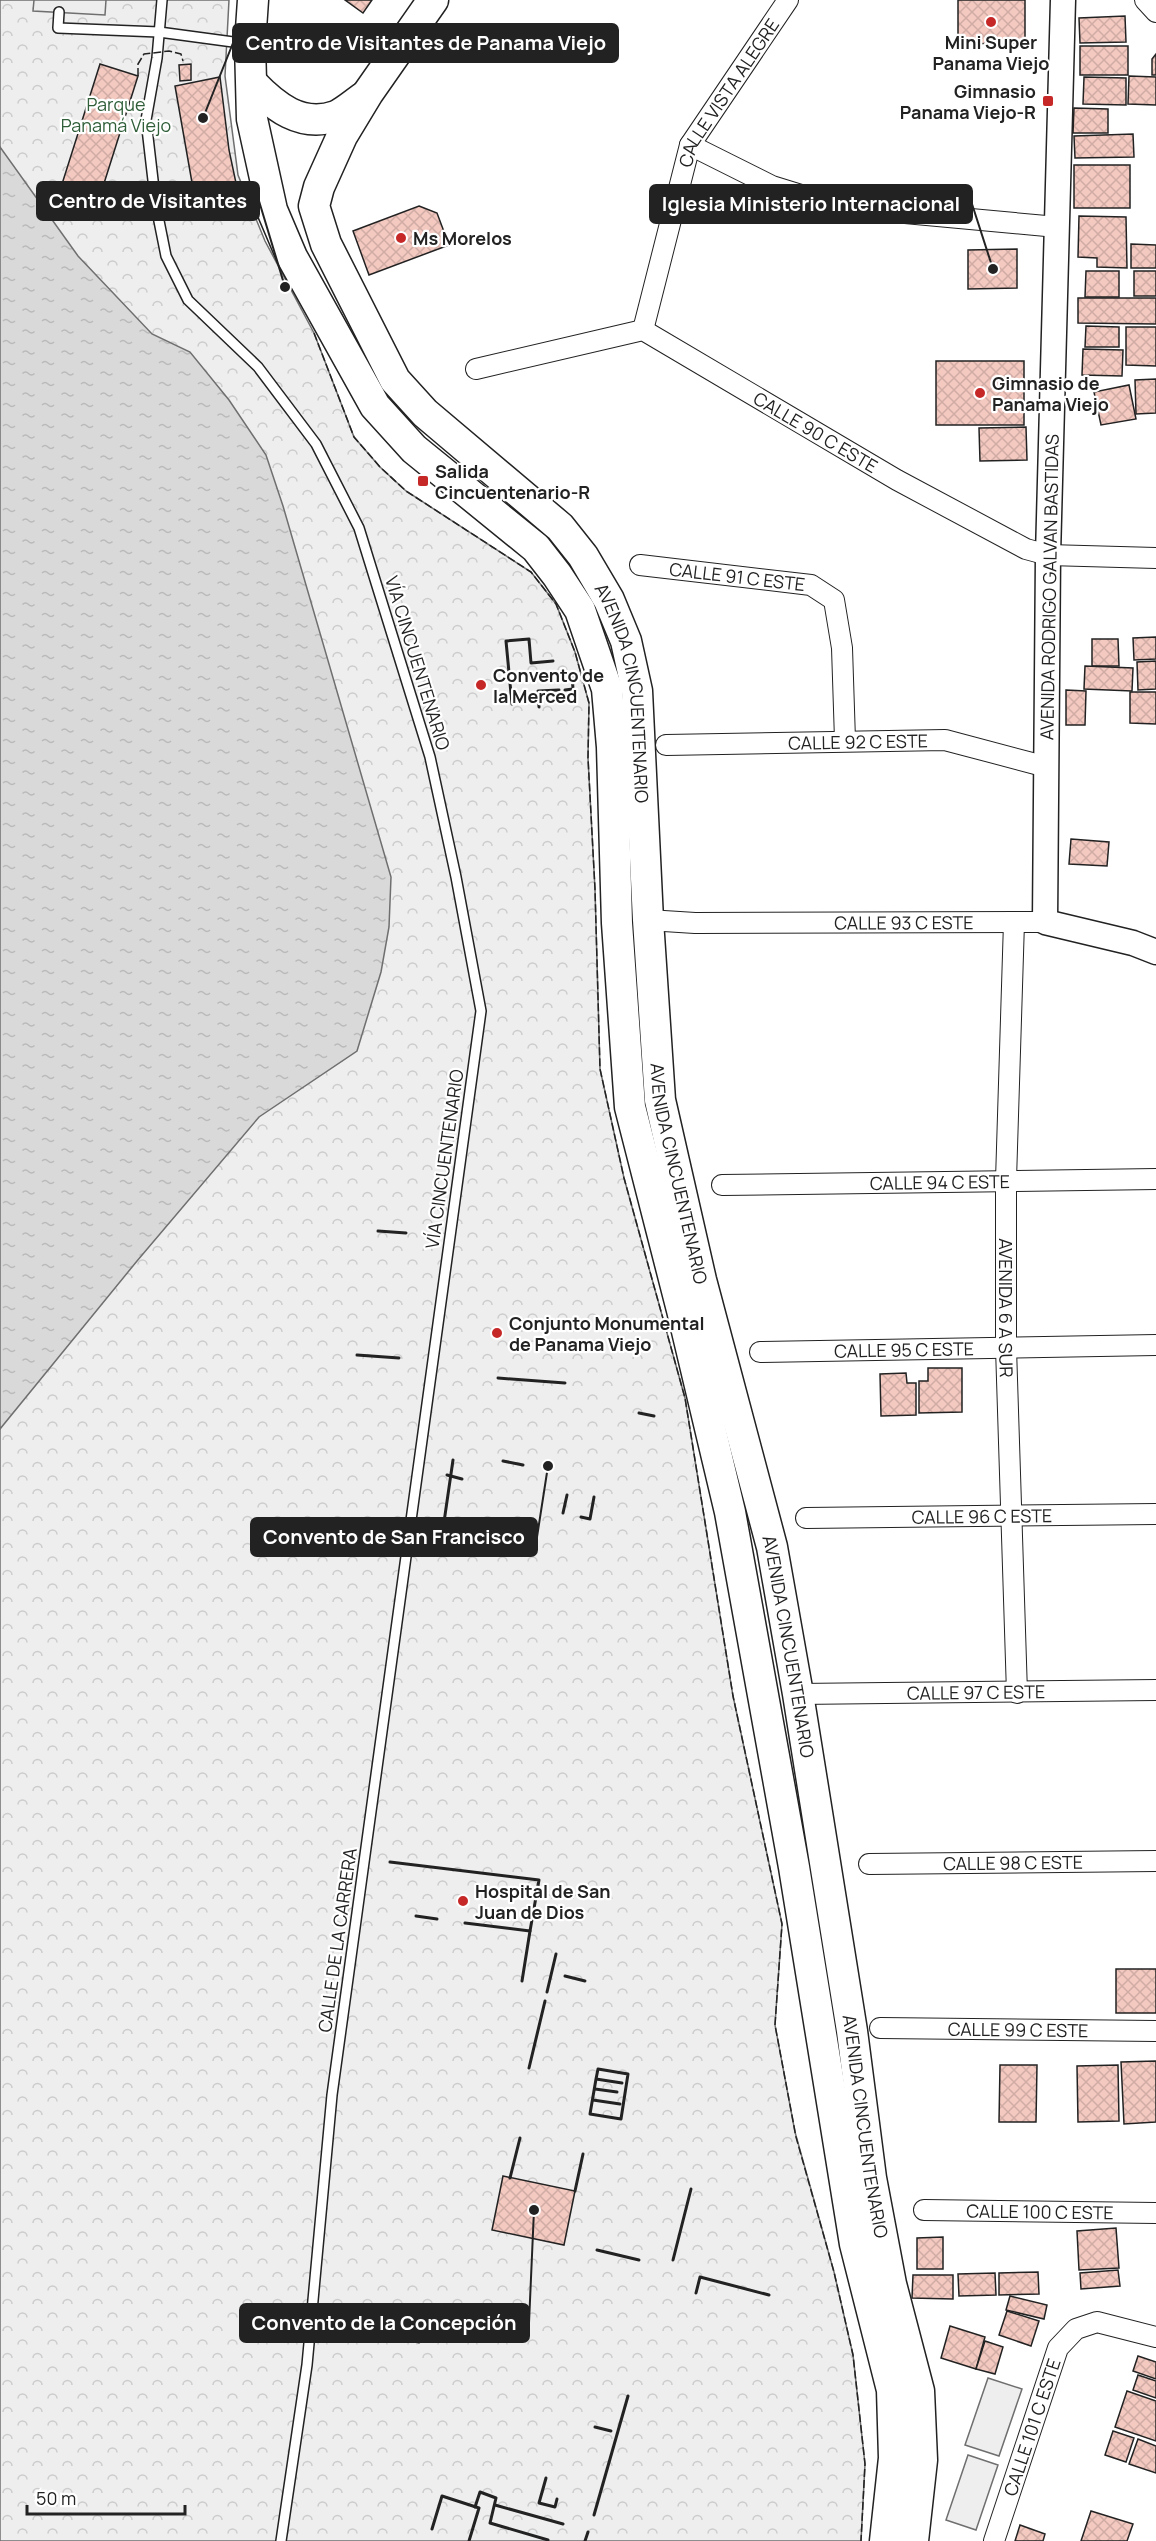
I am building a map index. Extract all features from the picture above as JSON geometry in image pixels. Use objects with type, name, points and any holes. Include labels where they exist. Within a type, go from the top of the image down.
[{"type":"main road","name":"AVENIDA CINCUENTENARIO","points":[[253,0],[250,44],[252,119],[272,210],[292,257],[375,406],[414,449],[503,519],[543,557],[580,610],[607,689],[612,747],[617,923],[630,1107],[682,1310],[730,1512],[814,1984],[855,2244],[892,2390],[894,2458],[885,2541]]},
{"type":"main road","name":"AVENIDA CINCUENTENARIO","points":[[434,0],[368,93],[342,136],[319,187],[314,206],[326,244],[395,380],[425,413],[560,527],[583,556],[609,600],[626,641],[637,691],[648,920],[660,1100],[701,1280],[772,1547],[798,1694],[852,2031],[871,2178],[891,2284],[919,2391],[922,2460],[913,2541]]},
{"type":"main road","points":[[252,83],[271,102],[293,115],[314,120],[337,115],[368,93]]},
{"type":"street","name":"CALLE VISTA ALEGRE","points":[[643,330],[690,145],[788,0]]},
{"type":"street","name":"AVENIDA RODRIGO GALVAN BASTIDAS","points":[[1045,922],[1048,555],[1063,0]]},
{"type":"street","points":[[1145,0],[1156,12]]},
{"type":"street","points":[[690,145],[772,186],[840,207],[1057,227]]},
{"type":"street","points":[[476,369],[643,330]]},
{"type":"street","name":"CALLE 90 C ESTE","points":[[643,330],[897,480],[1026,549],[1048,555],[1156,558]]},
{"type":"street","name":"CALLE 91 C ESTE","points":[[640,565],[811,585],[834,600],[842,648],[845,740]]},
{"type":"street","name":"CALLE 92 C ESTE","points":[[666,745],[945,740],[1047,767]]},
{"type":"street","name":"CALLE 93 C ESTE","points":[[648,920],[695,923],[1045,922],[1133,943],[1156,952]]},
{"type":"street","name":"AVENIDA 6 A SUR","points":[[1014,922],[1006,1180],[1006,1348],[1017,1693]]},
{"type":"street","name":"CALLE 94 C ESTE","points":[[722,1185],[1156,1179]]},
{"type":"street","name":"CALLE 95 C ESTE","points":[[760,1352],[1156,1345]]},
{"type":"street","name":"CALLE 96 C ESTE","points":[[806,1518],[1156,1514]]},
{"type":"street","name":"CALLE 97 C ESTE","points":[[798,1694],[1156,1690]]},
{"type":"street","name":"CALLE 98 C ESTE","points":[[870,1864],[1156,1861]]},
{"type":"street","name":"CALLE 99 C ESTE","points":[[880,2028],[1156,2031]]},
{"type":"street","name":"CALLE 100 C ESTE","points":[[924,2210],[1156,2213]]},
{"type":"street","name":"CALLE 101 C ESTE","points":[[994,2541],[1058,2348],[1076,2329],[1097,2322],[1156,2337]]},
{"type":"lane","name":"VÍA CINCUENTENARIO","points":[[162,0],[157,52],[146,120],[156,206],[166,256],[188,300],[258,367],[316,444],[359,528],[430,757],[456,876],[481,1011],[435,1344]]},
{"type":"lane","points":[[59,12],[58,28],[159,32],[250,44]]},
{"type":"lane","name":"CALLE DE LA CARRERA","points":[[281,2541],[307,2365],[332,2095],[435,1344]]},
{"type":"green space","name":"Conjunto Monumental de Panama Viejo","points":[[0,0],[229,0],[225,76],[238,175],[265,241],[314,333],[354,437],[380,467],[406,491],[531,572],[556,604],[575,652],[589,703],[588,758],[595,889],[600,1069],[624,1178],[685,1398],[733,1696],[782,1924],[775,2025],[795,2132],[834,2272],[853,2355],[865,2464],[861,2541],[0,2541]]},
{"type":"green space","points":[[988,2378],[1022,2389],[999,2456],[965,2445]]},
{"type":"green space","points":[[968,2455],[998,2465],[976,2530],[946,2520]]},
{"type":"shaded area","points":[[34,0],[106,0],[105,15],[33,11]]},
{"type":"water","points":[[0,147],[78,256],[152,334],[190,352],[229,400],[266,455],[283,506],[391,877],[389,927],[381,972],[357,1051],[259,1117],[137,1261],[0,1429]]},
{"type":"building","points":[[345,0],[372,0],[363,13]]},
{"type":"building","name":"Mini Super Panama Viejo","points":[[958,0],[1025,0],[1025,43],[958,44]]},
{"type":"building","points":[[1125,16],[1126,42],[1080,43],[1079,18]]},
{"type":"building","points":[[1080,46],[1128,46],[1128,75],[1080,75]]},
{"type":"building","points":[[1156,54],[1156,75],[1152,75],[1152,59]]},
{"type":"building","points":[[100,64],[138,76],[100,196],[62,184]]},
{"type":"building","points":[[191,64],[191,80],[180,81],[179,65]]},
{"type":"building","points":[[1129,76],[1156,77],[1156,105],[1128,104]]},
{"type":"building","points":[[220,77],[229,150],[240,202],[197,211],[175,86]]},
{"type":"building","points":[[1084,77],[1126,78],[1126,105],[1083,104]]},
{"type":"building","points":[[1074,108],[1108,109],[1108,133],[1073,133]]},
{"type":"building","points":[[1133,134],[1134,157],[1075,158],[1074,136]]},
{"type":"building","points":[[1074,165],[1130,165],[1130,208],[1074,208]]},
{"type":"building","name":"Ms Morelos","points":[[419,206],[437,213],[449,245],[369,275],[353,231]]},
{"type":"building","points":[[1079,216],[1126,217],[1127,268],[1097,267],[1097,258],[1078,257]]},
{"type":"building","points":[[1131,244],[1156,245],[1156,268],[1131,268]]},
{"type":"building","points":[[1017,249],[1017,288],[968,289],[968,250]]},
{"type":"building","points":[[1086,271],[1119,271],[1119,297],[1085,297]]},
{"type":"building","points":[[1134,271],[1156,271],[1156,296],[1134,296]]},
{"type":"building","points":[[1078,298],[1156,298],[1156,324],[1078,323]]},
{"type":"building","points":[[1086,326],[1119,327],[1119,347],[1085,347]]},
{"type":"building","points":[[1126,327],[1156,327],[1156,366],[1126,365]]},
{"type":"building","points":[[1083,349],[1123,350],[1122,376],[1082,375]]},
{"type":"building","name":"Gimnasio de Panama Viejo","points":[[936,361],[1024,361],[1024,425],[936,425]]},
{"type":"building","points":[[1156,379],[1156,413],[1136,414],[1135,380]]},
{"type":"building","points":[[1129,385],[1136,419],[1101,425],[1094,392]]},
{"type":"building","points":[[1026,427],[1027,460],[980,461],[979,428]]},
{"type":"building","points":[[1156,637],[1156,659],[1134,660],[1133,638]]},
{"type":"building","points":[[1092,639],[1118,639],[1119,666],[1092,666]]},
{"type":"building","points":[[1156,661],[1156,689],[1138,690],[1137,662]]},
{"type":"building","points":[[1085,666],[1133,668],[1132,691],[1084,689]]},
{"type":"building","points":[[1066,690],[1086,691],[1085,725],[1066,725]]},
{"type":"building","points":[[1130,692],[1156,692],[1156,724],[1130,723]]},
{"type":"building","points":[[1071,839],[1109,842],[1107,866],[1069,864]]},
{"type":"building","points":[[928,1368],[962,1368],[962,1412],[919,1413],[919,1381],[928,1381]]},
{"type":"building","points":[[906,1373],[907,1383],[916,1383],[916,1415],[881,1416],[880,1374]]},
{"type":"building","points":[[1116,1969],[1156,1969],[1156,2013],[1116,2013]]},
{"type":"building","points":[[1156,2061],[1156,2122],[1124,2124],[1121,2062]]},
{"type":"building","points":[[1000,2065],[1037,2065],[1036,2122],[999,2122]]},
{"type":"building","points":[[1118,2065],[1119,2121],[1078,2122],[1077,2066]]},
{"type":"building","points":[[503,2176],[575,2191],[564,2245],[492,2230]]},
{"type":"building","points":[[1116,2228],[1119,2268],[1079,2270],[1077,2231]]},
{"type":"building","points":[[943,2237],[943,2269],[917,2269],[917,2238]]},
{"type":"building","points":[[1118,2270],[1120,2286],[1081,2289],[1080,2273]]},
{"type":"building","points":[[1038,2272],[1039,2294],[999,2295],[999,2273]]},
{"type":"building","points":[[995,2273],[996,2295],[959,2296],[958,2274]]},
{"type":"building","points":[[913,2275],[953,2275],[953,2299],[912,2298]]},
{"type":"building","points":[[1010,2296],[1047,2305],[1044,2319],[1006,2310]]},
{"type":"building","points":[[1007,2311],[1039,2321],[1031,2346],[999,2335]]},
{"type":"building","points":[[950,2326],[985,2337],[976,2369],[941,2358]]},
{"type":"building","points":[[985,2341],[1003,2347],[995,2374],[976,2369]]},
{"type":"building","points":[[1138,2356],[1156,2362],[1156,2379],[1133,2371]]},
{"type":"building","points":[[1138,2375],[1156,2381],[1156,2398],[1133,2390]]},
{"type":"building","points":[[1127,2391],[1156,2401],[1156,2441],[1115,2427]]},
{"type":"building","points":[[1113,2431],[1134,2438],[1126,2462],[1105,2455]]},
{"type":"building","points":[[1138,2439],[1156,2446],[1156,2473],[1129,2464]]},
{"type":"building","points":[[1091,2511],[1133,2524],[1127,2541],[1081,2541]]},
{"type":"building","points":[[1020,2525],[1045,2534],[1043,2541],[1015,2541]]},
{"type":"fence","points":[[138,76],[138,64],[144,54],[169,51],[181,54],[183,61]]},
{"type":"fence","points":[[314,333],[354,437],[380,467],[406,491],[531,572],[556,604],[575,652],[589,703],[588,758],[595,889],[600,1069],[624,1178],[685,1398],[733,1696],[782,1924],[775,2025],[796,2137],[834,2272],[853,2355],[865,2464],[861,2541]]},
{"type":"wall","points":[[512,704],[506,641],[529,639],[531,663],[553,661]]},
{"type":"wall","points":[[565,690],[573,689],[572,674]]},
{"type":"wall","points":[[539,707],[538,691],[559,690]]},
{"type":"wall","points":[[429,710],[438,709],[438,714]]},
{"type":"wall","points":[[378,1231],[406,1233]]},
{"type":"wall","points":[[357,1355],[399,1358]]},
{"type":"wall","points":[[498,1378],[565,1383]]},
{"type":"wall","points":[[639,1413],[654,1416]]},
{"type":"wall","points":[[453,1460],[443,1529],[490,1535]]},
{"type":"wall","points":[[503,1461],[523,1465]]},
{"type":"wall","points":[[447,1475],[462,1479]]},
{"type":"wall","points":[[563,1513],[567,1495]]},
{"type":"wall","points":[[581,1517],[590,1519],[594,1497]]},
{"type":"wall","points":[[502,1537],[532,1542]]},
{"type":"wall","points":[[390,1862],[539,1880],[530,1931],[465,1923]]},
{"type":"wall","points":[[416,1916],[437,1919]]},
{"type":"wall","points":[[522,1981],[530,1931]]},
{"type":"wall","points":[[547,1992],[556,1954]]},
{"type":"wall","points":[[565,1976],[585,1981]]},
{"type":"wall","points":[[529,2068],[545,2001]]},
{"type":"wall","points":[[596,2079],[598,2069],[628,2074],[621,2119],[590,2114],[596,2079],[622,2083]]},
{"type":"wall","points":[[595,2089],[617,2092]]},
{"type":"wall","points":[[593,2100],[620,2104]]},
{"type":"wall","points":[[510,2178],[520,2138]]},
{"type":"wall","points":[[575,2191],[583,2154]]},
{"type":"wall","points":[[673,2260],[691,2189]]},
{"type":"wall","points":[[597,2250],[639,2260]]},
{"type":"wall","points":[[696,2293],[700,2277],[769,2295]]},
{"type":"wall","points":[[396,2337],[419,2342]]},
{"type":"wall","points":[[594,2515],[628,2396]]},
{"type":"wall","points":[[595,2427],[611,2431]]},
{"type":"wall","points":[[546,2478],[539,2503],[555,2507],[557,2499]]},
{"type":"wall","points":[[475,2507],[480,2492],[496,2498],[490,2523],[548,2540]]},
{"type":"wall","points":[[432,2529],[442,2496],[479,2508],[469,2541]]},
{"type":"wall","points":[[495,2505],[563,2524]]},
{"type":"wall","points":[[585,2541],[588,2532]]},
{"type":"place","name":"Mini Super Panama Viejo","points":[[991,22]]},
{"type":"place","name":"Gimnasio Panama Viejo-R","points":[[1048,101]]},
{"type":"place","name":"Centro de Visitantes de Panama Viejo","points":[[203,118]]},
{"type":"place","name":"Ms Morelos","points":[[401,238]]},
{"type":"place","name":"Iglesia Ministerio Internacional","points":[[993,269]]},
{"type":"place","name":"Centro de Visitantes","points":[[285,287]]},
{"type":"place","name":"Gimnasio de Panama Viejo","points":[[980,393]]},
{"type":"place","name":"Salida Cincuentenario-R","points":[[423,481]]},
{"type":"place","name":"Convento de la Merced","points":[[481,685]]},
{"type":"place","name":"Conjunto Monumental de Panama Viejo","points":[[497,1333]]},
{"type":"place","name":"Convento de San Francisco","points":[[548,1466]]},
{"type":"place","name":"Hospital de San Juan de Dios","points":[[463,1901]]},
{"type":"place","name":"Convento de la Concepción","points":[[534,2210]]},
{"type":"park label","name":"Parque Panamá Viejo","points":[[116,114]]}]
